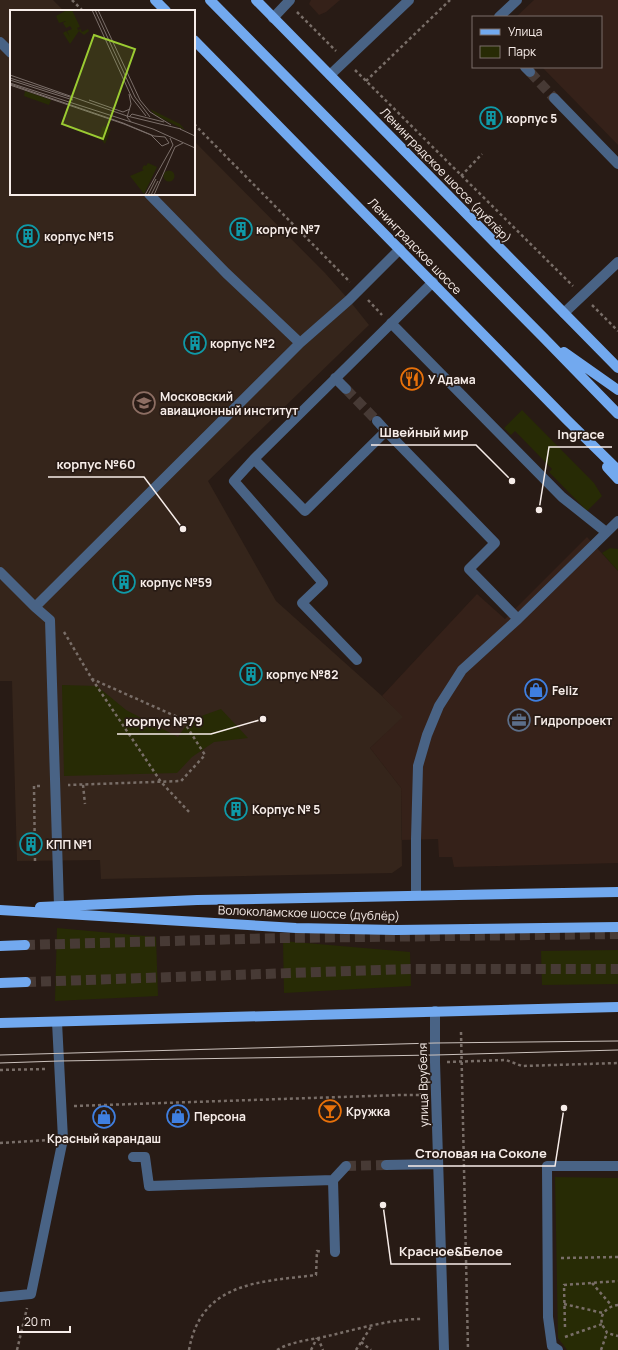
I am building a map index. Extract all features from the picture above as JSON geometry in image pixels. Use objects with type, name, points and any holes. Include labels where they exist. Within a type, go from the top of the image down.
[{"type":"main road","points":[[155,0],[165,10]]},
{"type":"main road","points":[[210,0],[618,414]]},
{"type":"main road","name":"Ленинградское шоссе (дублёр)","points":[[256,0],[618,368]]},
{"type":"main road","name":"Ленинградское шоссе","points":[[195,41],[567,420],[618,470]]},
{"type":"main road","points":[[543,337],[618,390]]},
{"type":"main road","points":[[567,420],[618,479]]},
{"type":"main road","points":[[0,909],[197,900],[618,892]]},
{"type":"main road","name":"Волоколамское шоссе (дублёр)","points":[[0,909],[296,928],[396,930],[618,926]]},
{"type":"main road","points":[[0,946],[25,945]]},
{"type":"main road","points":[[0,983],[26,982]]},
{"type":"main road","points":[[0,1023],[618,1007]]},
{"type":"street","points":[[330,75],[409,0]]},
{"type":"street","points":[[500,16],[517,0]]},
{"type":"street","points":[[273,18],[289,1]]},
{"type":"street","points":[[0,42],[10,52]]},
{"type":"street","points":[[554,98],[618,164]]},
{"type":"street","points":[[150,195],[226,273],[300,343]]},
{"type":"street","points":[[35,607],[300,343],[400,249]]},
{"type":"street","points":[[564,313],[618,262]]},
{"type":"street","points":[[357,660],[302,603],[323,583],[234,481],[335,378],[433,282]]},
{"type":"street","points":[[391,324],[562,497],[606,532]]},
{"type":"street","points":[[335,378],[346,389]]},
{"type":"street","points":[[377,421],[495,542],[469,569],[518,619]]},
{"type":"street","points":[[254,459],[305,511],[386,431]]},
{"type":"street","points":[[416,895],[418,766],[427,735],[439,706],[462,670],[518,619],[618,521]]},
{"type":"street","points":[[0,572],[50,620],[59,906]]},
{"type":"street","name":"улица Врубеля","points":[[435,1011],[435,1062],[444,1350]]},
{"type":"street","points":[[0,1297],[31,1294],[63,1139],[57,1022]]},
{"type":"street","points":[[133,1158],[145,1157],[150,1186],[333,1180]]},
{"type":"street","points":[[386,1165],[438,1164]]},
{"type":"street","points":[[335,1252],[333,1180],[346,1166]]},
{"type":"street","points":[[558,1350],[552,1346],[548,1317],[547,1166],[618,1166]]},
{"type":"path","points":[[72,0],[82,10]]},
{"type":"path","points":[[366,81],[450,0]]},
{"type":"path","points":[[289,1],[345,60],[618,331]]},
{"type":"path","points":[[195,125],[391,324]]},
{"type":"path","points":[[461,176],[482,154]]},
{"type":"path","points":[[50,620],[66,634],[92,678],[161,782],[190,813]]},
{"type":"path","points":[[35,861],[34,786],[181,782],[204,755],[182,719],[92,678]]},
{"type":"path","points":[[84,785],[85,804]]},
{"type":"path","points":[[461,1032],[468,1350]]},
{"type":"path","points":[[435,1062],[506,1060],[522,1066],[618,1063]]},
{"type":"path","points":[[0,1070],[46,1069]]},
{"type":"path","points":[[70,1106],[421,1094],[421,1087]]},
{"type":"path","points":[[0,1143],[63,1139]]},
{"type":"path","points":[[189,1350],[198,1322],[211,1306],[225,1295],[239,1287],[252,1284],[316,1275],[317,1251],[335,1252]]},
{"type":"path","points":[[548,1258],[618,1257]]},
{"type":"path","points":[[567,1342],[565,1337],[564,1285],[618,1281]]},
{"type":"path","points":[[592,1283],[610,1305]]},
{"type":"path","points":[[17,1350],[31,1294]]},
{"type":"path","points":[[564,1304],[603,1313]]},
{"type":"path","points":[[618,1304],[610,1305],[603,1313],[602,1324],[607,1333],[618,1336]]},
{"type":"path","points":[[277,1350],[294,1343],[371,1326],[397,1321],[422,1319]]},
{"type":"path","points":[[565,1337],[602,1324]]},
{"type":"path","points":[[356,1350],[371,1326]]},
{"type":"path","points":[[601,1350],[607,1333]]},
{"type":"path","points":[[311,1350],[318,1338]]},
{"type":"path","points":[[318,1338],[323,1350]]},
{"type":"path","points":[[361,1342],[371,1350]]},
{"type":"shaded area","name":"Московский авиационный институт","points":[[0,0],[53,0],[63,10],[10,10],[10,195],[195,195],[195,142],[325,273],[369,325],[208,481],[276,601],[382,696],[403,717],[370,748],[401,788],[402,866],[392,873],[101,879],[100,860],[17,861],[12,681],[0,681]]},
{"type":"shaded area","points":[[311,0],[340,0],[326,12],[319,15],[309,4]]},
{"type":"shaded area","points":[[534,0],[618,0],[618,145],[543,68],[602,68],[602,16],[517,16]]},
{"type":"shaded area","points":[[587,537],[618,571],[618,863],[454,867],[452,857],[439,857],[438,839],[402,840],[401,788],[370,748],[402,717],[382,696],[477,594],[505,619]]},
{"type":"green space","points":[[522,410],[594,483],[602,496],[587,511],[549,472],[552,469],[515,431],[511,435],[504,428]]},
{"type":"green space","points":[[610,548],[618,549],[618,571],[602,553]]},
{"type":"green space","points":[[62,685],[97,686],[126,710],[178,737],[190,720],[221,709],[248,738],[214,742],[192,757],[177,773],[64,776]]},
{"type":"green space","points":[[57,928],[156,937],[158,996],[55,1001]]},
{"type":"green space","points":[[283,941],[410,952],[411,986],[284,993]]},
{"type":"green space","points":[[618,950],[618,984],[542,985],[541,951]]},
{"type":"green space","points":[[555,1177],[618,1178],[618,1350],[567,1350],[558,1338]]},
{"type":"tunnel","points":[[530,72],[554,98]]},
{"type":"tunnel","points":[[346,389],[377,421]]},
{"type":"tunnel","points":[[25,945],[280,938],[618,934]]},
{"type":"tunnel","points":[[26,982],[410,969],[618,969]]},
{"type":"tunnel","points":[[346,1166],[386,1165]]},
{"type":"tram line","points":[[0,1055],[435,1043],[618,1041]]},
{"type":"tram line","points":[[0,1063],[618,1050]]},
{"type":"place","name":"корпус 5","points":[[491,118]]},
{"type":"place","name":"корпус №7","points":[[241,229]]},
{"type":"place","name":"корпус №15","points":[[28,236]]},
{"type":"place","name":"корпус №2","points":[[195,343]]},
{"type":"place","name":"У Адама","points":[[412,379]]},
{"type":"place","name":"Московский авиационный институт","points":[[144,403]]},
{"type":"place","name":"Швейный мир","points":[[512,481]]},
{"type":"place","name":"Ingrace","points":[[539,510]]},
{"type":"place","name":"корпус №60","points":[[183,529]]},
{"type":"place","name":"корпус №59","points":[[124,582]]},
{"type":"place","name":"корпус №82","points":[[251,674]]},
{"type":"place","name":"Feliz","points":[[536,690]]},
{"type":"place","name":"корпус №79","points":[[263,719]]},
{"type":"place","name":"Гидропроект","points":[[519,720]]},
{"type":"place","name":"Корпус № 5","points":[[236,809]]},
{"type":"place","name":"КПП №1","points":[[31,844]]},
{"type":"place","name":"Столовая на Соколе","points":[[564,1108]]},
{"type":"place","name":"Кружка","points":[[330,1111]]},
{"type":"place","name":"Персона","points":[[178,1116]]},
{"type":"place","name":"Красный карандаш","points":[[104,1117]]},
{"type":"place","name":"Красное&Белое","points":[[383,1205]]}]
